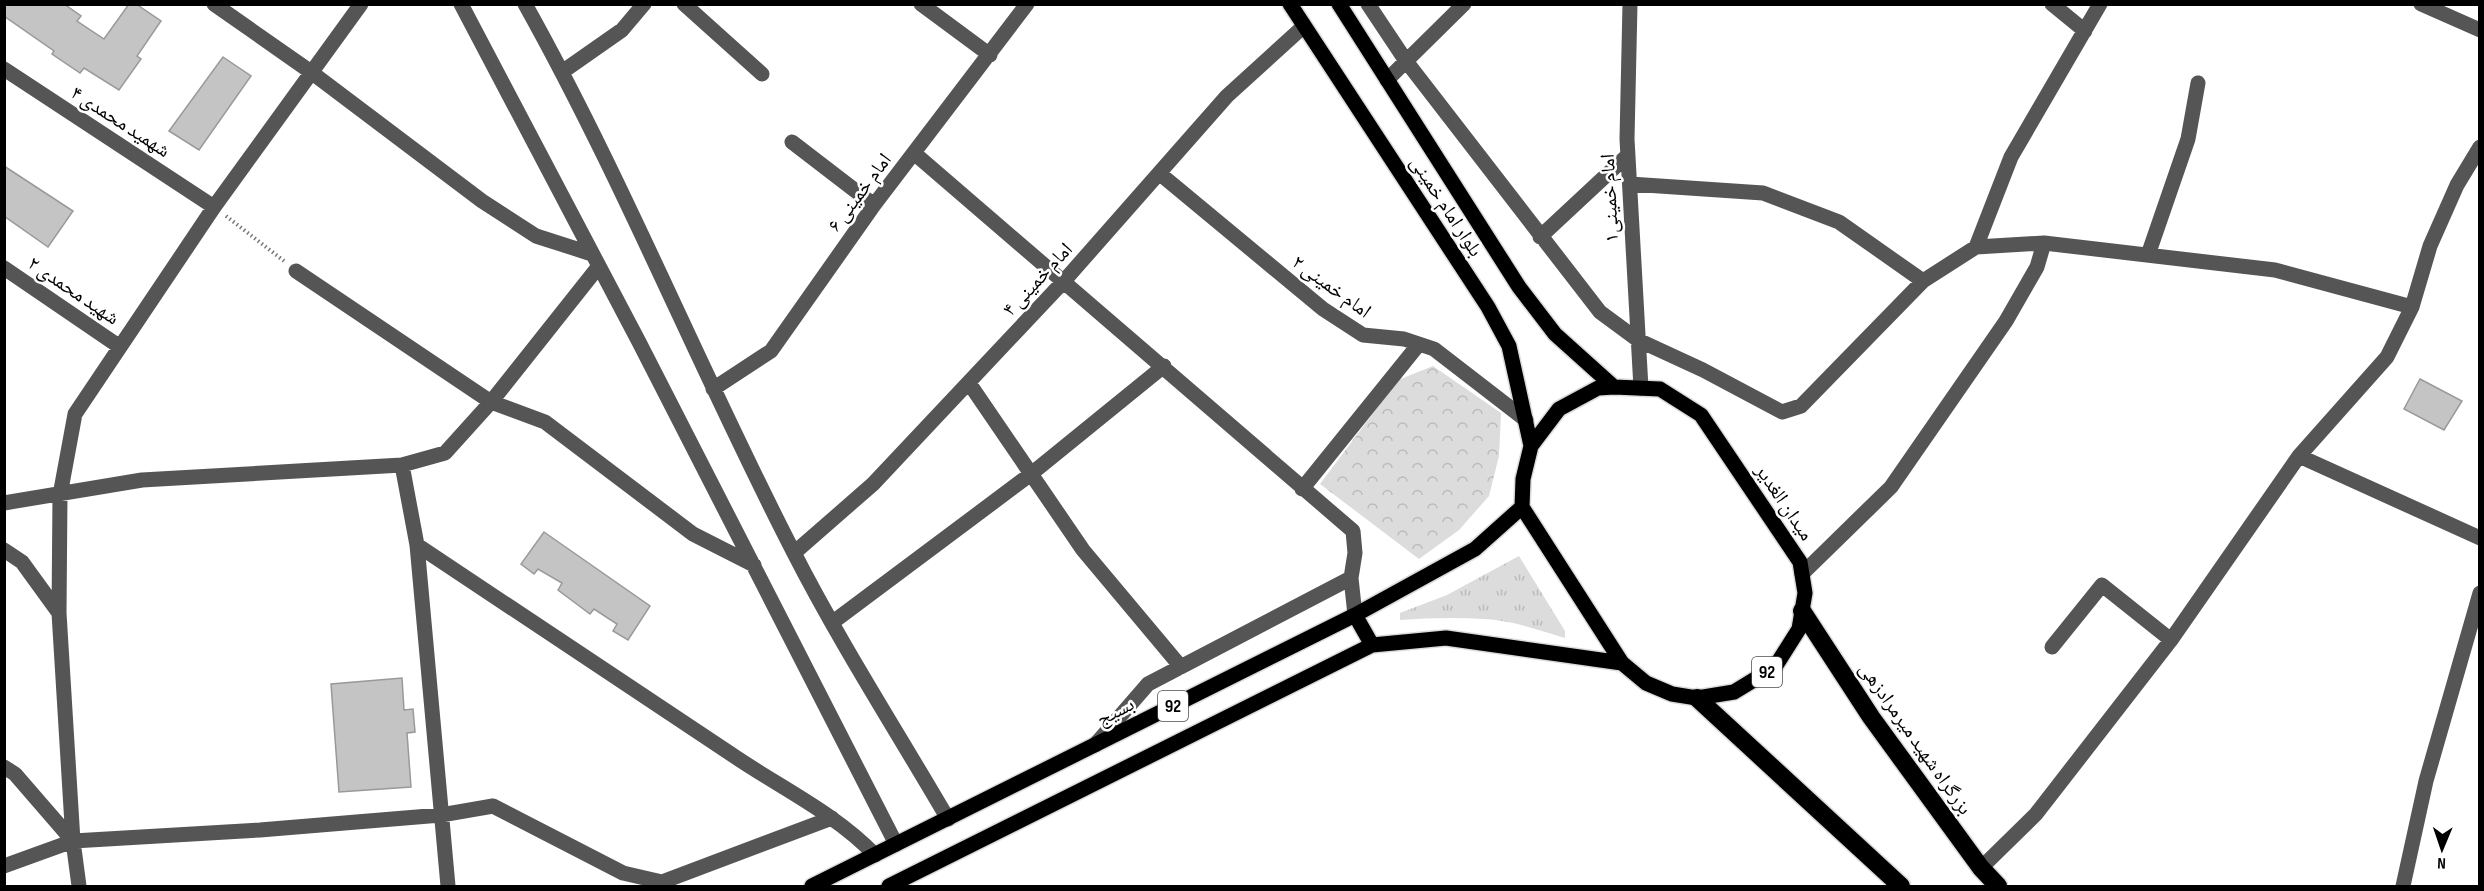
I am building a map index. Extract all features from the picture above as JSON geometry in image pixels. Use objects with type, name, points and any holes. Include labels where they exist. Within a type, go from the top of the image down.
[{"type":"highway","name":"بزرگراه شهید میرمرادزهی","points":[[1802,611],[1870,717],[1981,868],[1998,886]]},
{"type":"highway","points":[[1697,698],[1901,886]]},
{"type":"main road","name":"بلوار امام خمینی","points":[[1290,4],[1488,307],[1509,346],[1531,446]]},
{"type":"main road","name":"بلوار امام خمینی","points":[[1339,4],[1519,287],[1555,334],[1614,387]]},
{"type":"main road","name":"میدان الغدیر","points":[[1598,388],[1641,388],[1660,389],[1701,415],[1800,562],[1805,593],[1799,630],[1775,667],[1734,692],[1697,698],[1672,694],[1646,683],[1622,663],[1522,507],[1523,479],[1531,446],[1559,409],[1598,388]]},
{"type":"main road","name":"بسیج","points":[[812,886],[1355,615],[1474,549],[1522,507]]},
{"type":"main road","points":[[1355,615],[1372,645]]},
{"type":"main road","name":"92","points":[[889,886],[1372,645],[1446,638],[1622,663]]},
{"type":"street","points":[[214,4],[311,72],[482,201],[536,236],[595,260]]},
{"type":"street","points":[[80,886],[73,841],[59,613],[60,495],[75,414],[214,207],[361,4]]},
{"type":"street","points":[[461,4],[896,844]]},
{"type":"street","points":[[525,4],[562,72],[712,388],[794,553],[948,819]]},
{"type":"street","points":[[562,72],[622,30],[644,4]]},
{"type":"street","points":[[684,4],[762,74]]},
{"type":"street","points":[[921,4],[990,55]]},
{"type":"street","name":"امام خمینی ۶","points":[[712,388],[771,351],[874,205],[1027,4]]},
{"type":"street","points":[[1368,4],[1406,61],[1600,312],[1638,340],[1703,370],[1782,412],[1801,406],[1923,281],[1976,247],[2044,243],[2275,270],[2412,307]]},
{"type":"street","points":[[1387,80],[1464,4]]},
{"type":"street","name":"امام خمینی۱","points":[[1630,4],[1628,155],[1641,388]]},
{"type":"street","points":[[2052,4],[2085,31]]},
{"type":"street","points":[[1976,247],[2011,157],[2100,4]]},
{"type":"street","points":[[2421,4],[2480,30]]},
{"type":"street","name":"امام خمینی ۴","points":[[794,553],[873,484],[1064,281],[1227,96],[1304,26]]},
{"type":"street","name":"شهمید محمدی ۴","points":[[4,69],[214,207]]},
{"type":"street","points":[[2148,255],[2188,139],[2198,83]]},
{"type":"street","points":[[792,142],[874,205]]},
{"type":"street","points":[[1981,868],[2036,814],[2171,640],[2300,456],[2387,357],[2412,307],[2430,246],[2457,185],[2480,147]]},
{"type":"street","points":[[914,153],[1353,531],[1355,553],[1351,578],[1355,615]]},
{"type":"street","points":[[1540,237],[1628,155]]},
{"type":"street","name":"امام خمینی ۲","points":[[1159,173],[1323,309],[1363,335],[1404,339],[1434,349],[1526,420]]},
{"type":"street","points":[[1630,184],[1763,193],[1839,222],[1923,281]]},
{"type":"street","points":[[1802,574],[1891,487],[2006,321],[2037,267],[2044,243]]},
{"type":"street","points":[[4,503],[142,480],[402,465],[445,453],[491,402],[595,260]]},
{"type":"street","name":"شهید محمدی ۲","points":[[4,268],[120,347]]},
{"type":"street","points":[[297,270],[491,402],[545,422],[693,534],[754,566]]},
{"type":"street","points":[[1302,489],[1419,344]]},
{"type":"street","points":[[833,622],[1031,474],[1164,366]]},
{"type":"street","points":[[969,382],[1083,550],[1181,667]]},
{"type":"street","points":[[2300,456],[2480,538]]},
{"type":"street","points":[[402,465],[417,545],[448,886]]},
{"type":"street","points":[[417,545],[752,768],[856,834],[875,855]]},
{"type":"street","points":[[4,550],[22,562],[59,613]]},
{"type":"street","points":[[1095,745],[1148,684],[1351,578]]},
{"type":"street","points":[[2052,647],[2102,585],[2171,640]]},
{"type":"street","points":[[2403,886],[2426,781],[2480,593]]},
{"type":"street","points":[[10,770],[73,841]]},
{"type":"street","points":[[4,866],[73,841],[260,830],[441,815],[493,806],[623,873],[662,882],[832,818]]},
{"type":"path","points":[[214,207],[297,270]]},
{"type":"green space","points":[[1433,366],[1501,413],[1499,456],[1489,496],[1459,530],[1419,559],[1320,484],[1398,380]]},
{"type":"green space","points":[[1519,556],[1565,631],[1565,638],[1504,621],[1473,618],[1400,620],[1400,613],[1447,595]]},
{"type":"building","points":[[4,4],[64,4],[81,16],[77,21],[104,39],[129,4],[136,4],[161,21],[137,56],[141,59],[119,90],[84,68],[80,73],[52,54],[54,51],[4,16]]},
{"type":"building","points":[[223,57],[251,76],[199,150],[169,131]]},
{"type":"building","points":[[4,166],[73,211],[48,247],[4,216]]},
{"type":"building","points":[[2420,379],[2462,401],[2444,430],[2404,409]]},
{"type":"building","points":[[544,532],[650,606],[628,640],[613,631],[617,624],[594,609],[590,614],[558,590],[562,583],[538,569],[534,574],[521,564]]},
{"type":"building","points":[[402,678],[404,710],[413,709],[415,732],[407,733],[411,787],[339,792],[331,684]]}]
